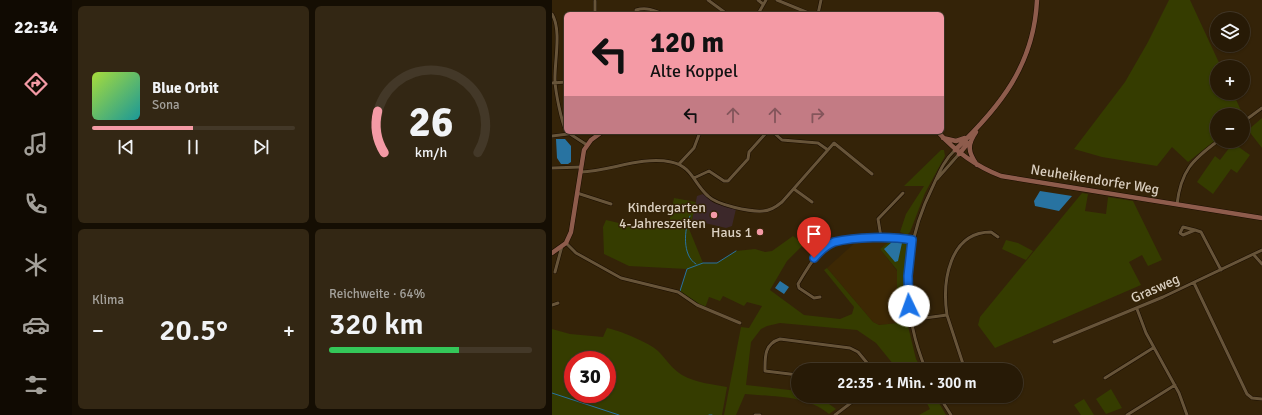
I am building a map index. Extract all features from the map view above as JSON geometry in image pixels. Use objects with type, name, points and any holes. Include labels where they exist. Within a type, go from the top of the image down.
[{"type":"street","points":[[708,0],[724,12]]},
{"type":"street","points":[[758,0],[764,2],[759,12]]},
{"type":"street","points":[[777,0],[805,12]]},
{"type":"street","points":[[818,12],[821,0]]},
{"type":"street","points":[[934,184],[1005,94],[1023,62],[1031,40],[1036,19],[1037,0]]},
{"type":"street","points":[[595,1],[595,12]]},
{"type":"street","points":[[636,12],[636,10],[642,8],[658,12]]},
{"type":"street","points":[[552,14],[555,19],[557,39],[554,83],[564,121]]},
{"type":"street","points":[[554,83],[564,82]]},
{"type":"street","points":[[1250,117],[1262,108]]},
{"type":"street","points":[[552,136],[564,133]]},
{"type":"street","points":[[570,134],[587,145]]},
{"type":"street","points":[[555,272],[564,244],[571,232],[581,170],[587,145],[600,134]]},
{"type":"street","points":[[679,164],[694,148],[699,134]]},
{"type":"street","points":[[694,178],[709,171],[724,181],[728,181],[748,159],[748,152],[764,134]]},
{"type":"street","points":[[775,134],[782,140],[818,143],[828,150]]},
{"type":"street","name":"Neuheikendorfer Weg","points":[[940,134],[959,154],[977,166],[1001,176],[1262,218]]},
{"type":"street","points":[[943,138],[956,141],[971,137]]},
{"type":"street","points":[[924,363],[910,320],[908,276],[912,240],[920,214],[948,156],[971,137]]},
{"type":"street","points":[[971,137],[969,151],[977,166]]},
{"type":"street","points":[[552,168],[581,170],[640,162],[670,162],[679,164],[690,171],[707,195],[716,201],[757,211],[768,210],[778,206],[834,143],[872,174]]},
{"type":"street","points":[[1177,204],[1180,186],[1186,172],[1195,159],[1210,147]]},
{"type":"street","points":[[794,189],[812,202]]},
{"type":"street","points":[[577,193],[611,204]]},
{"type":"street","points":[[881,237],[878,219],[902,193]]},
{"type":"street","points":[[1195,230],[1201,232],[1222,270]]},
{"type":"street","points":[[963,363],[947,315],[947,281],[952,261],[958,248],[965,240],[977,233],[991,232],[998,237]]},
{"type":"street","points":[[820,297],[814,298],[799,288],[798,284],[818,252],[833,242],[881,237],[896,237],[912,240]]},
{"type":"street","points":[[552,253],[564,244]]},
{"type":"street","points":[[564,244],[576,253],[621,278],[678,292],[705,308],[740,323]]},
{"type":"street","name":"Grasweg","points":[[1054,342],[1137,309],[1262,250]]},
{"type":"street","points":[[1254,255],[1262,264]]},
{"type":"street","points":[[1194,283],[1247,394],[1252,398],[1262,399]]},
{"type":"street","points":[[552,305],[558,303]]},
{"type":"street","points":[[1137,309],[1153,348],[1175,385],[1184,404],[1187,415]]},
{"type":"street","points":[[910,320],[947,315]]},
{"type":"street","points":[[791,374],[764,371],[766,350],[770,344],[780,339],[850,348],[858,352],[867,363]]},
{"type":"street","points":[[1105,378],[1153,348]]},
{"type":"street","points":[[1127,415],[1175,385]]},
{"type":"street","points":[[835,415],[849,403]]},
{"type":"street","points":[[944,403],[951,415]]},
{"type":"street","points":[[755,415],[760,415]]},
{"type":"shaded area","name":"Kindergarten 4-Jahreszeiten","points":[[703,194],[714,203],[736,209],[732,226],[726,228],[692,220],[697,196]]},
{"type":"shaded area","points":[[892,240],[880,249],[897,271],[897,299],[900,317],[898,320],[907,319],[907,322],[879,325],[873,322],[827,268],[857,241]]},
{"type":"green space","points":[[1169,0],[1190,0],[1210,43],[1210,52],[1214,52],[1218,60],[1210,60],[1210,100],[1236,100],[1240,108],[1210,108],[1210,145],[1188,162],[1172,147],[1157,166],[1102,157],[1074,149],[1125,82],[1148,42]]},
{"type":"green space","points":[[1262,118],[1262,148],[1250,133],[1250,128]]},
{"type":"green space","points":[[1229,148],[1240,148],[1250,155],[1237,173],[1231,169],[1213,194],[1197,182],[1215,156],[1220,160]]},
{"type":"green space","points":[[941,150],[944,150],[945,156],[925,193],[910,232],[907,235],[900,232],[906,214],[924,186],[904,186]]},
{"type":"green space","points":[[1082,193],[1088,194],[1085,211],[1106,214],[1108,197],[1133,201],[1162,260],[1148,266],[1142,255],[1129,262],[1141,285],[995,348],[978,325],[980,317]]},
{"type":"green space","points":[[674,198],[696,202],[692,220],[687,224],[703,263],[717,263],[736,251],[755,249],[765,252],[772,251],[793,236],[804,244],[787,261],[770,290],[804,315],[840,319],[852,314],[854,307],[824,270],[827,268],[873,322],[879,325],[907,322],[918,363],[892,363],[876,343],[857,330],[780,323],[767,326],[761,329],[751,342],[746,385],[791,390],[791,398],[745,394],[736,415],[724,415],[741,327],[749,328],[762,306],[747,302],[744,306],[723,296],[720,301],[709,297],[705,308],[680,292],[687,269],[629,266],[604,254],[603,227],[606,220],[640,228],[669,223]]},
{"type":"green space","points":[[895,237],[910,240],[904,276],[907,319],[898,320],[898,317],[900,316],[897,299],[897,270],[880,249]]},
{"type":"green space","points":[[1006,240],[1018,243],[1033,251],[1026,260],[1002,249]]},
{"type":"green space","points":[[607,328],[641,341],[658,351],[675,370],[687,378],[698,382],[727,387],[722,415],[552,415],[552,329],[570,334],[603,337]]},
{"type":"green space","points":[[1111,389],[1122,408],[1106,414],[1096,399]]},
{"type":"green space","points":[[1084,399],[1094,415],[1081,415],[1074,405]]},
{"type":"green space","points":[[810,403],[828,403],[836,409],[829,414]]},
{"type":"green space","points":[[927,403],[939,403],[946,415],[919,415],[930,409]]},
{"type":"water","points":[[556,139],[565,139],[571,146],[571,162],[568,164],[561,164],[557,158]]},
{"type":"water","points":[[1040,191],[1072,196],[1059,211],[1035,206],[1034,201]]},
{"type":"water","points":[[892,242],[902,243],[898,261],[895,262],[884,249]]},
{"type":"water","points":[[780,281],[789,287],[784,294],[775,288]]},
{"type":"waterway","points":[[690,216],[686,228],[686,249],[691,260],[696,264]]},
{"type":"waterway","points":[[680,291],[687,269],[703,263],[717,263],[736,251]]},
{"type":"waterway","points":[[552,393],[619,415]]},
{"type":"place","name":"Kindergarten 4-Jahreszeiten","points":[[714,215]]},
{"type":"place","name":"Haus 1","points":[[760,232]]},
{"type":"route","points":[[814,258],[818,252],[833,242],[881,237],[896,237],[912,240],[908,276],[909,306]]}]
